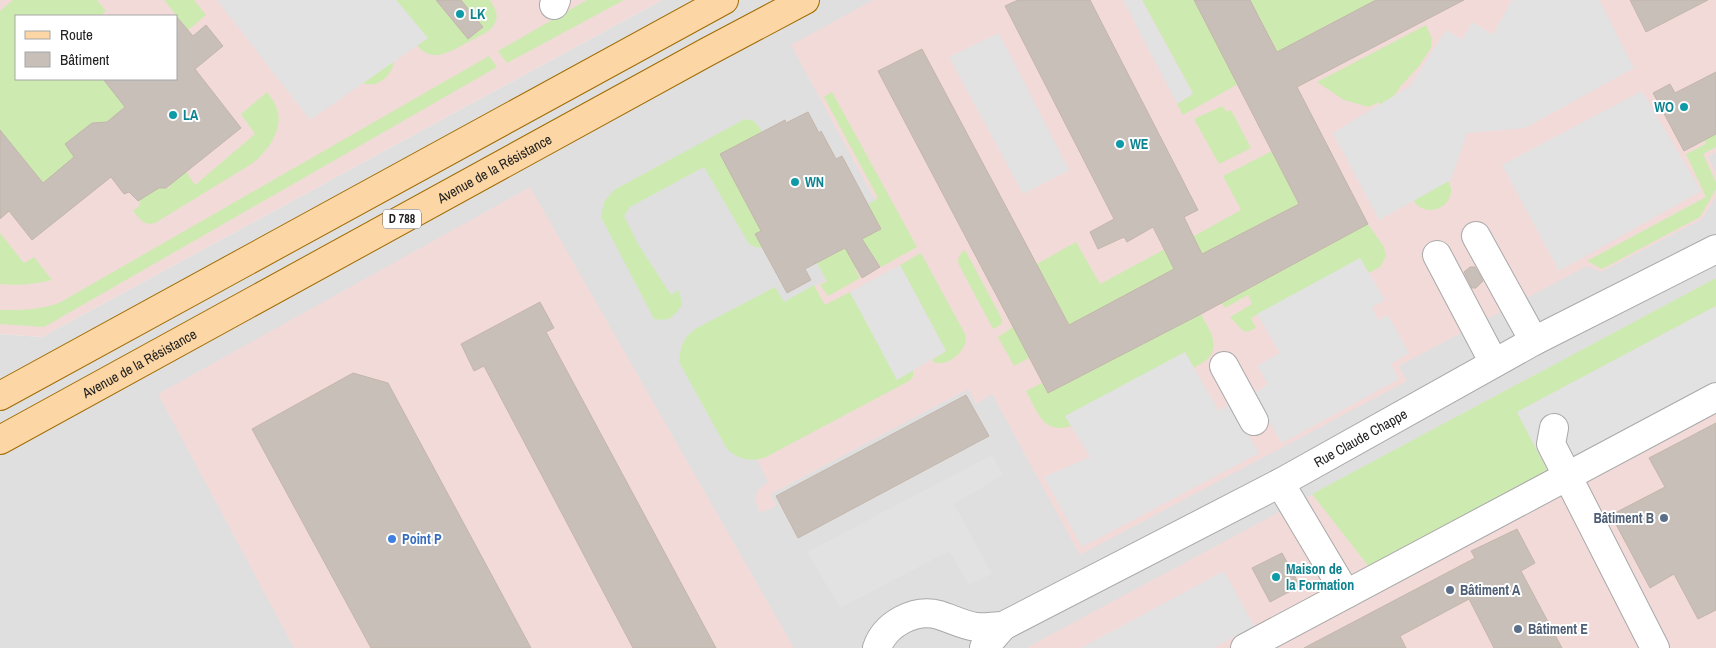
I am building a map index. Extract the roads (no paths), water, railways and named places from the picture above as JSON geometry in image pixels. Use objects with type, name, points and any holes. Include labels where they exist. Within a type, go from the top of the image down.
[{"type":"main road","name":"D 788","points":[[0,396],[724,0]]},
{"type":"main road","name":"Avenue de la Résistance","points":[[0,440],[805,0]]},
{"type":"lane","points":[[1476,236],[1534,341]]},
{"type":"lane","name":"Rue Claude Chappe","points":[[1003,626],[1280,483],[1534,341],[1716,249]]},
{"type":"lane","points":[[1437,255],[1494,363]]},
{"type":"lane","points":[[1224,366],[1254,421]]},
{"type":"lane","points":[[1237,645],[1346,594],[1716,397]]},
{"type":"lane","points":[[1554,428],[1551,444],[1655,648]]},
{"type":"lane","points":[[1280,483],[1346,594]]},
{"type":"lane","points":[[877,648],[888,630],[902,619],[920,614],[938,615],[955,622],[977,627],[1003,626]]},
{"type":"lane","points":[[984,648],[1003,626]]},
{"type":"place","name":"LK","points":[[460,14]]},
{"type":"place","name":"WO","points":[[1684,107]]},
{"type":"place","name":"LA","points":[[173,115]]},
{"type":"place","name":"WE","points":[[1120,144]]},
{"type":"place","name":"WN","points":[[795,182]]},
{"type":"place","name":"Bâtiment B","points":[[1664,518]]},
{"type":"place","name":"Point P","points":[[392,539]]},
{"type":"place","name":"Maison de la Formation","points":[[1276,577]]},
{"type":"place","name":"Bâtiment A","points":[[1450,590]]},
{"type":"place","name":"Bâtiment E","points":[[1518,629]]}]
